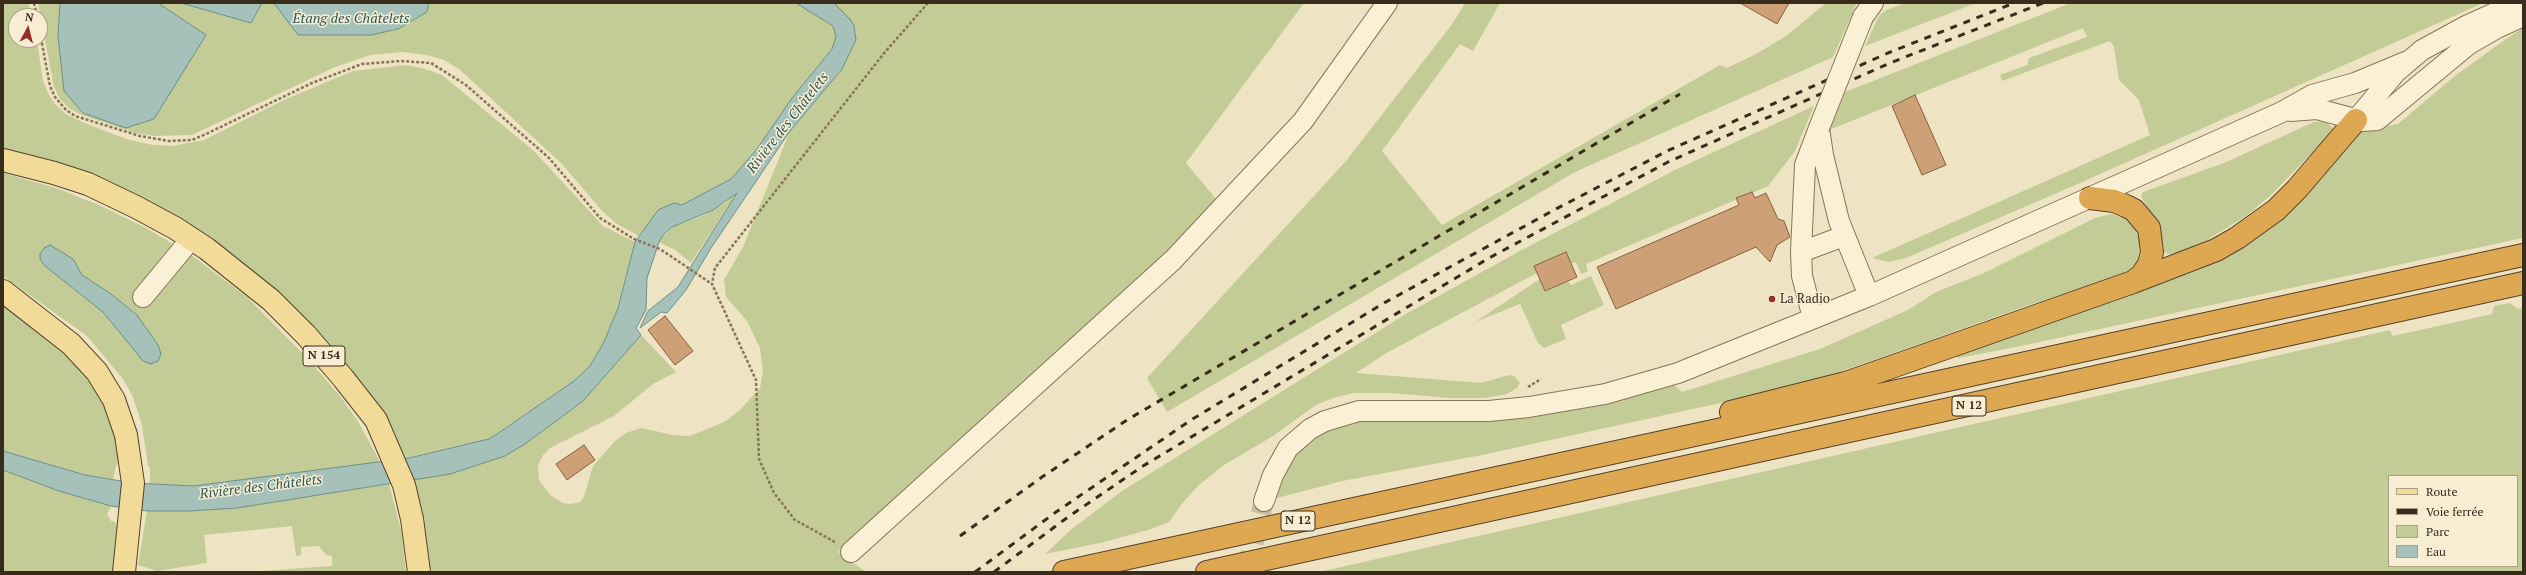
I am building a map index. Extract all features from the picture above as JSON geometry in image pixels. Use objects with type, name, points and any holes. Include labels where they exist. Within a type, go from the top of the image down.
[{"type":"highway","points":[[1480,482],[1659,429],[1846,383],[2133,282],[2216,250],[2255,226],[2297,189],[2356,120]]},
{"type":"highway","points":[[2090,198],[2114,201],[2134,210],[2149,228],[2152,252],[2149,264],[2142,275],[2133,282]]},
{"type":"highway","name":"N 12","points":[[1064,572],[2523,255]]},
{"type":"highway","name":"N 12","points":[[1207,572],[2523,282]]},
{"type":"main road","name":"N 154","points":[[3,160],[54,173],[88,184],[136,206],[191,239],[240,274],[271,300],[338,372],[376,420],[404,485],[412,519],[419,572]]},
{"type":"main road","points":[[3,291],[71,344],[106,386],[114,400],[126,435],[133,483],[124,572]]},
{"type":"street","points":[[851,552],[1173,260],[1303,121],[1387,3]]},
{"type":"street","points":[[2356,120],[2386,83],[2408,61],[2439,39],[2517,3]]},
{"type":"street","points":[[1813,318],[1802,276],[1801,252],[1805,165],[1868,10]]},
{"type":"street","points":[[2282,112],[2317,109],[2368,122],[2383,117],[2469,44],[2497,28],[2523,16]]},
{"type":"street","points":[[1264,501],[1273,475],[1288,448],[1310,429],[1331,418],[1358,411],[1505,409],[1605,394],[1678,373],[1869,296],[2282,112],[2316,93],[2355,83],[2408,61]]},
{"type":"street","points":[[1819,128],[1823,155],[1844,236],[1869,296]]},
{"type":"street","points":[[1801,252],[1844,236]]},
{"type":"street","points":[[143,297],[191,239]]},
{"type":"path","points":[[712,284],[715,268],[885,52],[928,3]]},
{"type":"path","points":[[43,48],[50,86],[55,97],[66,110],[75,116],[140,136],[169,141],[192,140],[312,83],[362,64],[401,61],[431,63],[466,85],[549,158],[600,218],[634,238],[660,249],[712,284],[756,380],[759,459],[774,493],[795,520],[851,552]]},
{"type":"green space","points":[[3,3],[28,3],[30,8],[8,8],[8,48],[38,48],[43,81],[49,95],[56,105],[66,114],[82,122],[126,139],[153,145],[173,146],[204,140],[284,100],[353,71],[405,65],[422,68],[442,75],[534,151],[603,226],[635,242],[618,308],[599,353],[590,366],[574,381],[489,439],[402,459],[247,270],[3,151]]},
{"type":"green space","points":[[38,3],[60,3],[58,36],[64,91],[206,35],[158,3],[181,3],[251,23],[262,3],[274,3],[371,35],[398,29],[411,22],[427,12],[429,3],[796,3],[833,26],[836,37],[832,49],[792,98],[757,149],[731,179],[682,205],[658,210],[639,236],[617,224],[603,212],[562,164],[459,69],[444,60],[427,55],[402,52],[370,55],[335,67],[192,135],[155,136],[135,133],[82,115],[70,109],[60,99],[54,87],[47,48],[48,48],[48,8],[39,8]]},
{"type":"green space","points":[[834,3],[1304,3],[1186,163],[1217,200],[1186,234],[932,464],[869,529],[838,552],[866,572],[428,572],[411,480],[450,474],[505,456],[525,444],[583,401],[641,335],[676,372],[653,384],[614,416],[550,448],[543,455],[538,465],[539,480],[550,495],[563,503],[571,504],[580,502],[584,497],[593,466],[615,441],[626,433],[641,428],[673,435],[689,436],[726,421],[740,410],[760,388],[763,371],[760,348],[747,321],[726,297],[724,280],[743,247],[790,131],[842,69],[856,34],[850,19]]},
{"type":"green space","points":[[1465,3],[1500,3],[1473,51],[1460,44],[1382,151],[1442,225],[1720,65],[1727,68],[1756,54],[1786,36],[1826,3],[1857,3],[1833,57],[1575,172],[1167,412],[1147,378],[1346,161],[1453,23]]},
{"type":"green space","points":[[1905,3],[1976,3],[1865,46],[1879,16],[1886,10]]},
{"type":"green space","points":[[2071,3],[2483,3],[2080,183],[1906,258],[1889,262],[1872,258],[2150,135],[2139,100],[2119,80],[2114,47],[2110,41],[2002,81],[2000,75],[2027,65],[2029,58],[2087,37],[2083,28],[1829,130],[1845,92]]},
{"type":"green space","points":[[2523,27],[2523,238],[2021,346],[1959,358],[1955,356],[1954,354],[2196,271],[2244,245],[2362,130],[2398,124],[2456,75]]},
{"type":"green space","points":[[1814,106],[1795,151],[1768,186],[1586,264],[1588,271],[1581,274],[1576,262],[1537,273],[1388,352],[1356,373],[1481,383],[1509,375],[1514,376],[1520,383],[1517,388],[1507,394],[1485,398],[1449,398],[1392,393],[1354,393],[1333,398],[1316,405],[1273,436],[1224,465],[1199,485],[1184,501],[1169,522],[1148,530],[1100,543],[1045,554],[1073,528],[1122,491],[1406,314],[1520,251],[1675,170]]},
{"type":"green space","points":[[2314,122],[2325,122],[2335,129],[2271,195],[2246,216],[2202,243],[2176,253],[2168,254],[2164,252],[2162,235],[2141,196],[2143,192],[2224,163]]},
{"type":"green space","points":[[3,173],[56,188],[99,205],[146,228],[190,254],[247,297],[307,358],[340,396],[359,423],[380,462],[193,486],[150,484],[150,467],[148,466],[142,425],[133,397],[123,379],[87,336],[3,276]]},
{"type":"green space","points":[[738,191],[691,263],[675,250],[659,242],[672,227],[702,216],[725,203]]},
{"type":"green space","points":[[2111,214],[2128,220],[2135,228],[2140,243],[2138,258],[2134,265],[2121,276],[2026,306],[1834,374],[1729,401],[1482,455],[1342,481],[1273,499],[1285,476],[1288,461],[1313,435],[1363,419],[1584,406],[1674,385],[1682,392],[1820,349],[1908,310],[1936,292],[1984,273],[2095,218]]},
{"type":"green space","points":[[1591,276],[1604,305],[1561,325],[1566,339],[1544,348],[1538,343],[1520,304],[1475,322],[1540,279],[1545,291],[1568,281],[1571,285]]},
{"type":"green space","points":[[2510,303],[2518,309],[2523,308],[2523,572],[1319,572],[2390,330],[2393,336],[2492,314],[2494,306]]},
{"type":"green space","points":[[3,304],[58,344],[103,395],[124,461],[117,463],[113,479],[85,475],[3,451]]},
{"type":"green space","points":[[3,470],[59,491],[111,506],[107,514],[111,521],[115,522],[120,531],[113,572],[3,572]]},
{"type":"green space","points":[[389,484],[401,530],[406,572],[247,572],[332,566],[332,556],[326,555],[319,546],[301,547],[301,555],[296,556],[292,526],[204,535],[207,563],[157,571],[138,565],[147,511],[237,508]]},
{"type":"water","points":[[60,3],[158,3],[206,35],[154,119],[126,128],[83,113],[64,91],[58,36]]},
{"type":"water","name":"Étang des Châtelets","points":[[181,3],[262,3],[251,23]]},
{"type":"water","name":"Étang des Châtelets","points":[[274,3],[429,3],[427,12],[398,29],[371,35],[298,35]]},
{"type":"water","name":"Rivière des Châtelets","points":[[796,3],[834,3],[850,19],[854,26],[856,40],[842,69],[790,131],[711,248],[686,290],[667,313],[661,312],[640,328],[648,311],[678,287],[737,193],[713,210],[672,227],[665,233],[659,242],[647,278],[646,310],[636,328],[641,335],[583,401],[525,444],[505,456],[450,474],[237,508],[189,511],[147,511],[111,506],[59,491],[3,470],[3,451],[85,475],[133,483],[193,486],[409,458],[489,439],[574,381],[590,366],[604,342],[618,308],[635,242],[658,210],[674,203],[682,205],[731,179],[757,149],[792,98],[832,49],[836,37],[833,26]]},
{"type":"water","points":[[50,245],[73,259],[82,275],[111,294],[137,315],[158,345],[161,354],[158,361],[151,364],[143,361],[103,312],[45,266],[40,259],[40,254],[44,248]]},
{"type":"building","points":[[1740,3],[1789,3],[1777,24]]},
{"type":"building","points":[[1915,95],[1946,165],[1922,175],[1892,106]]},
{"type":"building","points":[[1752,192],[1755,198],[1766,193],[1778,219],[1784,221],[1790,237],[1777,245],[1770,262],[1756,247],[1616,309],[1597,267],[1739,205],[1736,198]]},
{"type":"building","points":[[1566,252],[1577,277],[1545,291],[1534,266]]},
{"type":"building","points":[[665,316],[693,351],[675,365],[648,330]]},
{"type":"building","points":[[584,445],[595,460],[567,480],[556,464]]},
{"type":"tunnel","points":[[1246,572],[1264,501]]},
{"type":"railway","points":[[975,572],[1056,512],[1191,420],[1384,303],[1556,209],[1667,151],[1888,53],[2014,3]]},
{"type":"railway","points":[[994,572],[1068,517],[1143,466],[1489,258],[1668,162],[1890,63],[2043,3]]},
{"type":"railway","points":[[960,536],[1042,477],[1127,420],[1680,94]]},
{"type":"place","name":"La Radio","points":[[1772,299]]}]
